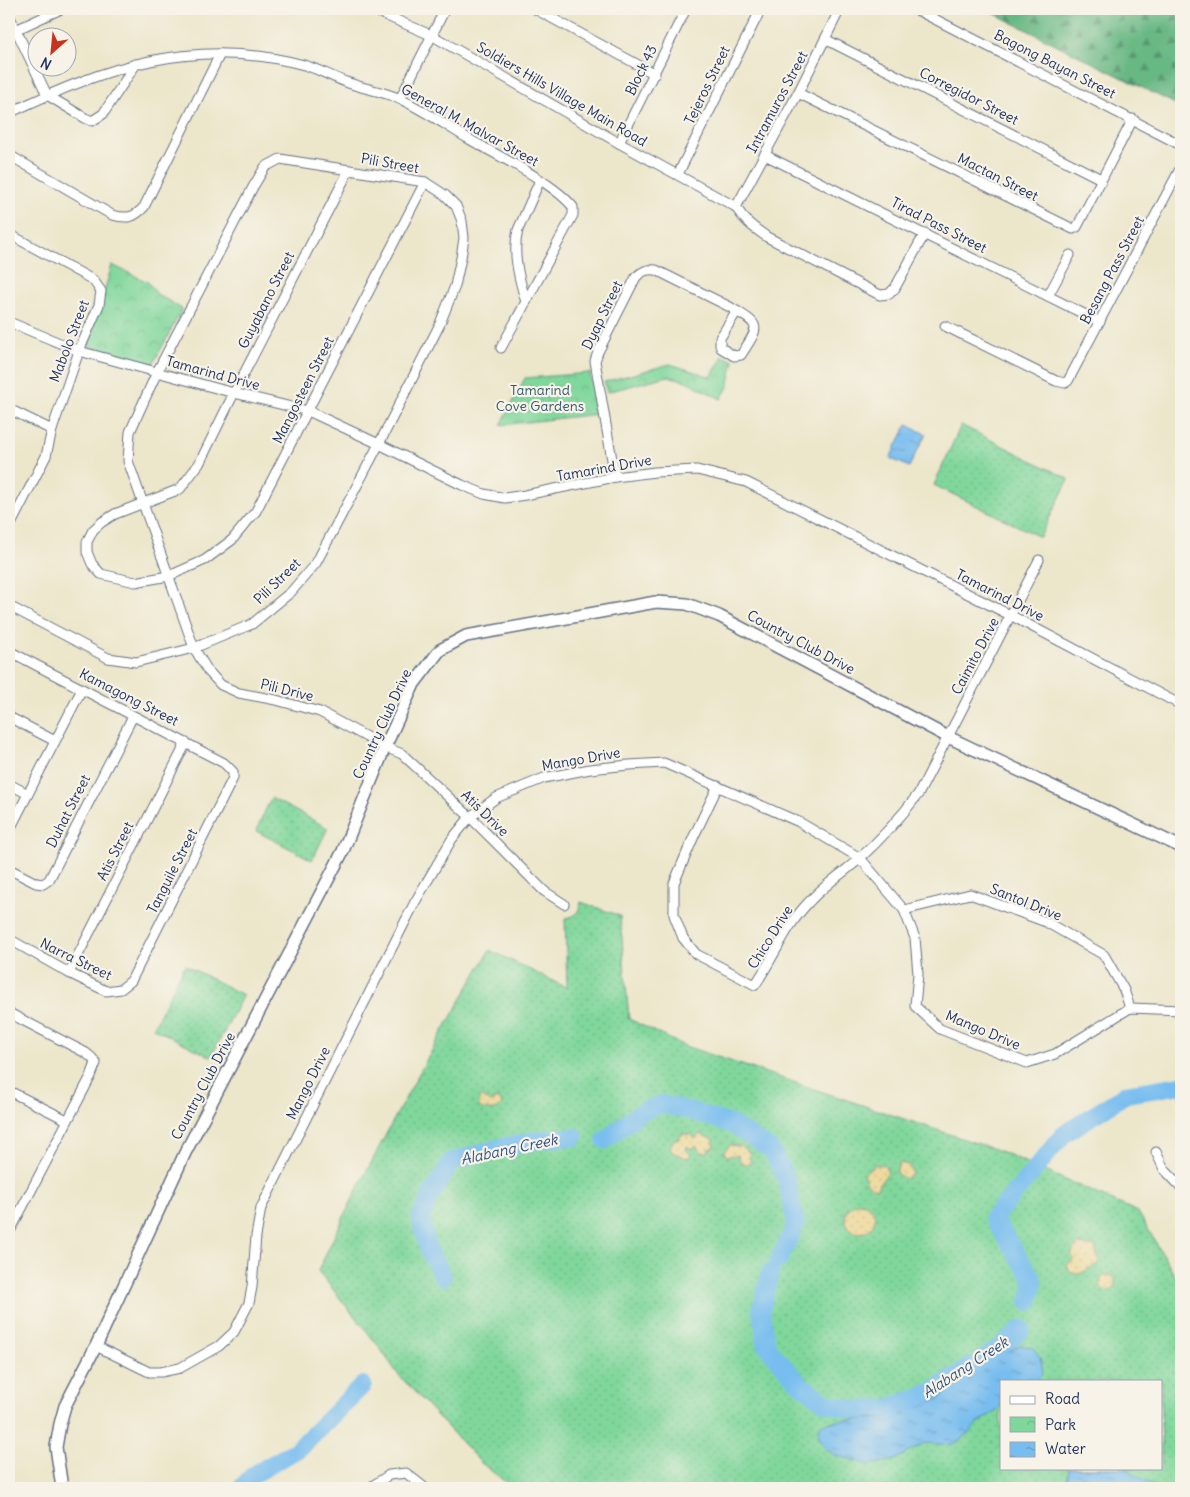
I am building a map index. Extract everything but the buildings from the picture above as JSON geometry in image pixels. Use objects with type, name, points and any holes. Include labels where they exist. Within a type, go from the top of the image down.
[{"type":"street","points":[[13,31],[61,9]]},
{"type":"street","name":"Soldiers Hills Village Main Road","points":[[371,9],[433,36],[619,143],[736,207]]},
{"type":"street","points":[[400,99],[445,9]]},
{"type":"street","points":[[535,9],[655,74]]},
{"type":"street","name":"Block 43","points":[[619,143],[686,9]]},
{"type":"street","name":"Tejeros Street","points":[[678,174],[761,9]]},
{"type":"street","name":"Intramuros Street","points":[[736,207],[798,93],[840,9]]},
{"type":"street","name":"Bagong Bayan Street","points":[[915,9],[1181,145]]},
{"type":"street","points":[[9,15],[13,31],[46,95],[92,121],[103,114],[136,64]]},
{"type":"street","name":"Corregidor Street","points":[[826,38],[1101,179]]},
{"type":"street","points":[[9,154],[112,215],[123,218],[133,217],[144,207],[220,54]]},
{"type":"street","name":"General M. Malvar Street","points":[[9,113],[46,95],[99,74],[178,55],[220,54],[259,57],[305,66],[348,83],[400,99],[540,180],[570,203],[574,211],[501,348]]},
{"type":"street","name":"Mactan Street","points":[[798,93],[1073,229],[1077,227],[1133,120]]},
{"type":"street","name":"Tirad Pass Street","points":[[765,155],[925,233],[1100,322]]},
{"type":"street","name":"Pili Street","points":[[280,159],[425,182],[445,195],[456,206],[462,221],[464,238],[455,286],[438,326],[379,444],[316,563],[291,592],[252,624],[194,648],[128,462],[130,432],[157,372],[265,167],[280,159]]},
{"type":"street","name":"Besang Pass Street","points":[[945,326],[1056,381],[1064,383],[1071,378],[1181,167]]},
{"type":"street","name":"Guyabano Street","points":[[169,576],[135,582],[101,574],[92,564],[87,552],[87,542],[94,530],[102,522],[115,514],[180,489],[199,464],[349,170]]},
{"type":"street","points":[[526,302],[520,282],[515,248],[516,238],[540,180]]},
{"type":"street","name":"Mangosteen Street","points":[[169,576],[206,560],[232,540],[256,511],[425,182]]},
{"type":"street","points":[[736,207],[742,218],[750,226],[767,237],[880,295],[889,294],[895,288],[925,233]]},
{"type":"street","name":"Mabolo Street","points":[[9,234],[93,280],[101,291],[99,304],[79,351],[52,430],[46,456],[9,528]]},
{"type":"street","points":[[1048,296],[1070,255]]},
{"type":"street","name":"Dyap Street","points":[[615,477],[595,361],[636,277],[648,269],[656,270],[737,311],[754,322],[755,334],[741,355],[734,356],[721,348],[719,342],[737,311]]},
{"type":"street","name":"Tamarind Drive","points":[[9,322],[79,351],[308,411],[462,486],[484,494],[505,498],[526,496],[615,477],[655,472],[698,470],[746,482],[1012,616],[1181,705]]},
{"type":"street","points":[[9,409],[52,430]]},
{"type":"street","name":"Caimito Drive","points":[[948,737],[1012,616],[1039,560]]},
{"type":"street","name":"Country Club Drive","points":[[59,1487],[56,1447],[65,1406],[96,1346],[185,1153],[343,851],[385,747],[414,684],[440,650],[466,636],[656,602],[687,604],[720,616],[948,737],[1181,847]]},
{"type":"street","points":[[9,606],[108,658],[136,662],[194,648]]},
{"type":"street","name":"Pili Drive","points":[[194,648],[208,671],[221,685],[239,693],[276,700],[320,712],[385,747]]},
{"type":"street","name":"Kamagong Street","points":[[9,651],[186,742],[224,763],[233,772]]},
{"type":"street","points":[[9,831],[82,689]]},
{"type":"street","name":"Duhat Street","points":[[9,869],[43,884],[49,880],[133,716]]},
{"type":"street","points":[[9,717],[55,741]]},
{"type":"street","name":"Chico Drive","points":[[718,786],[674,883],[674,915],[683,938],[696,954],[756,985],[788,930],[808,902],[860,858],[898,821],[919,792],[948,737]]},
{"type":"street","name":"Atis Street","points":[[69,973],[186,742]]},
{"type":"street","name":"Atis Drive","points":[[385,747],[402,754],[470,816],[544,891],[564,904]]},
{"type":"street","name":"Mango Drive","points":[[96,1346],[149,1372],[161,1372],[180,1368],[219,1346],[234,1332],[249,1303],[261,1208],[415,902],[452,839],[470,816],[496,798],[544,778],[590,769],[664,763],[799,822],[860,858],[904,910],[915,938],[918,974],[915,1006],[940,1030],[1028,1063],[1055,1054],[1130,1008]]},
{"type":"street","name":"Tanguile Street","points":[[131,981],[231,783],[233,772]]},
{"type":"street","points":[[9,784],[28,794]]},
{"type":"street","name":"Santol Drive","points":[[904,910],[970,894],[1046,922],[1104,955],[1124,990],[1130,1008]]},
{"type":"street","name":"Narra Street","points":[[9,940],[106,991],[121,989],[131,981]]},
{"type":"street","points":[[1130,1008],[1181,1010]]},
{"type":"street","points":[[9,1013],[86,1054],[96,1063],[95,1069],[9,1233]]},
{"type":"street","points":[[9,1091],[67,1120]]},
{"type":"street","points":[[1156,1152],[1164,1169],[1181,1187]]},
{"type":"street","points":[[370,1488],[389,1475],[406,1473],[425,1488]]},
{"type":"green space","points":[[985,9],[1181,9],[1181,107]]},
{"type":"green space","points":[[112,265],[148,282],[157,294],[182,309],[153,364],[88,346]]},
{"type":"green space","points":[[723,356],[734,361],[728,387],[721,399],[686,381],[668,376],[607,392],[604,382],[670,364],[711,377]]},
{"type":"green space","name":"Tamarind Cove Gardens","points":[[590,373],[598,414],[501,425],[525,378]]},
{"type":"green space","points":[[961,425],[1069,479],[1040,537],[934,485]]},
{"type":"green space","points":[[271,798],[328,828],[312,860],[256,831]]},
{"type":"green space","points":[[581,902],[620,916],[629,1019],[682,1045],[1000,1151],[1138,1212],[1181,1286],[1181,1488],[513,1488],[480,1462],[397,1373],[377,1344],[318,1271],[400,1108],[490,950],[567,988],[565,918],[574,915],[578,911]]},
{"type":"green space","points":[[185,965],[243,995],[211,1057],[153,1028]]},
{"type":"sand","points":[[481,1096],[490,1102],[499,1099],[502,1104],[500,1107],[492,1110],[480,1108],[478,1103]]},
{"type":"sand","points":[[684,1134],[692,1135],[695,1139],[699,1134],[713,1139],[715,1146],[709,1149],[707,1153],[702,1152],[696,1146],[692,1149],[687,1146],[686,1150],[691,1155],[687,1158],[673,1153],[670,1148],[673,1140],[679,1139]]},
{"type":"sand","points":[[730,1145],[740,1146],[748,1151],[750,1163],[741,1163],[738,1155],[726,1156],[724,1152]]},
{"type":"sand","points":[[899,1163],[909,1165],[912,1173],[905,1179],[896,1173]]},
{"type":"sand","points":[[874,1165],[884,1165],[888,1172],[876,1189],[867,1183],[863,1174]]},
{"type":"sand","points":[[860,1203],[871,1207],[875,1218],[871,1229],[860,1233],[849,1229],[845,1218],[849,1207]]},
{"type":"sand","points":[[1078,1244],[1095,1247],[1099,1263],[1080,1274],[1071,1273],[1067,1265],[1074,1259],[1071,1253]]},
{"type":"sand","points":[[1108,1275],[1116,1283],[1108,1291],[1100,1283]]},
{"type":"water","points":[[907,425],[926,434],[909,467],[890,458]]},
{"type":"water","points":[[1020,1345],[1033,1348],[1040,1357],[1043,1373],[1038,1380],[1000,1380],[1000,1408],[982,1420],[961,1440],[952,1445],[924,1443],[895,1460],[870,1465],[835,1455],[825,1448],[818,1434],[821,1424],[843,1420],[884,1418],[939,1399],[960,1381]]},
{"type":"water","points":[[1069,1470],[1127,1470],[1156,1488],[1070,1488],[1067,1483]]},
{"type":"waterway","name":"Alabang Creek","points":[[1029,1302],[1034,1281],[993,1218],[1063,1135],[1126,1094],[1181,1085]]},
{"type":"waterway","name":"Alabang Creek","points":[[605,1140],[641,1112],[661,1104],[691,1111],[733,1125],[771,1150],[786,1178],[796,1224],[779,1260]]},
{"type":"waterway","name":"Alabang Creek","points":[[443,1277],[429,1251],[420,1219],[431,1195],[452,1161],[513,1145],[544,1139],[575,1137]]},
{"type":"waterway","name":"Alabang Creek","points":[[770,1272],[761,1310],[767,1347],[799,1383],[826,1403],[857,1410],[889,1408],[929,1393],[997,1350],[1022,1329]]},
{"type":"waterway","name":"Alabang Creek","points":[[241,1488],[253,1475],[298,1449],[363,1385]]}]
